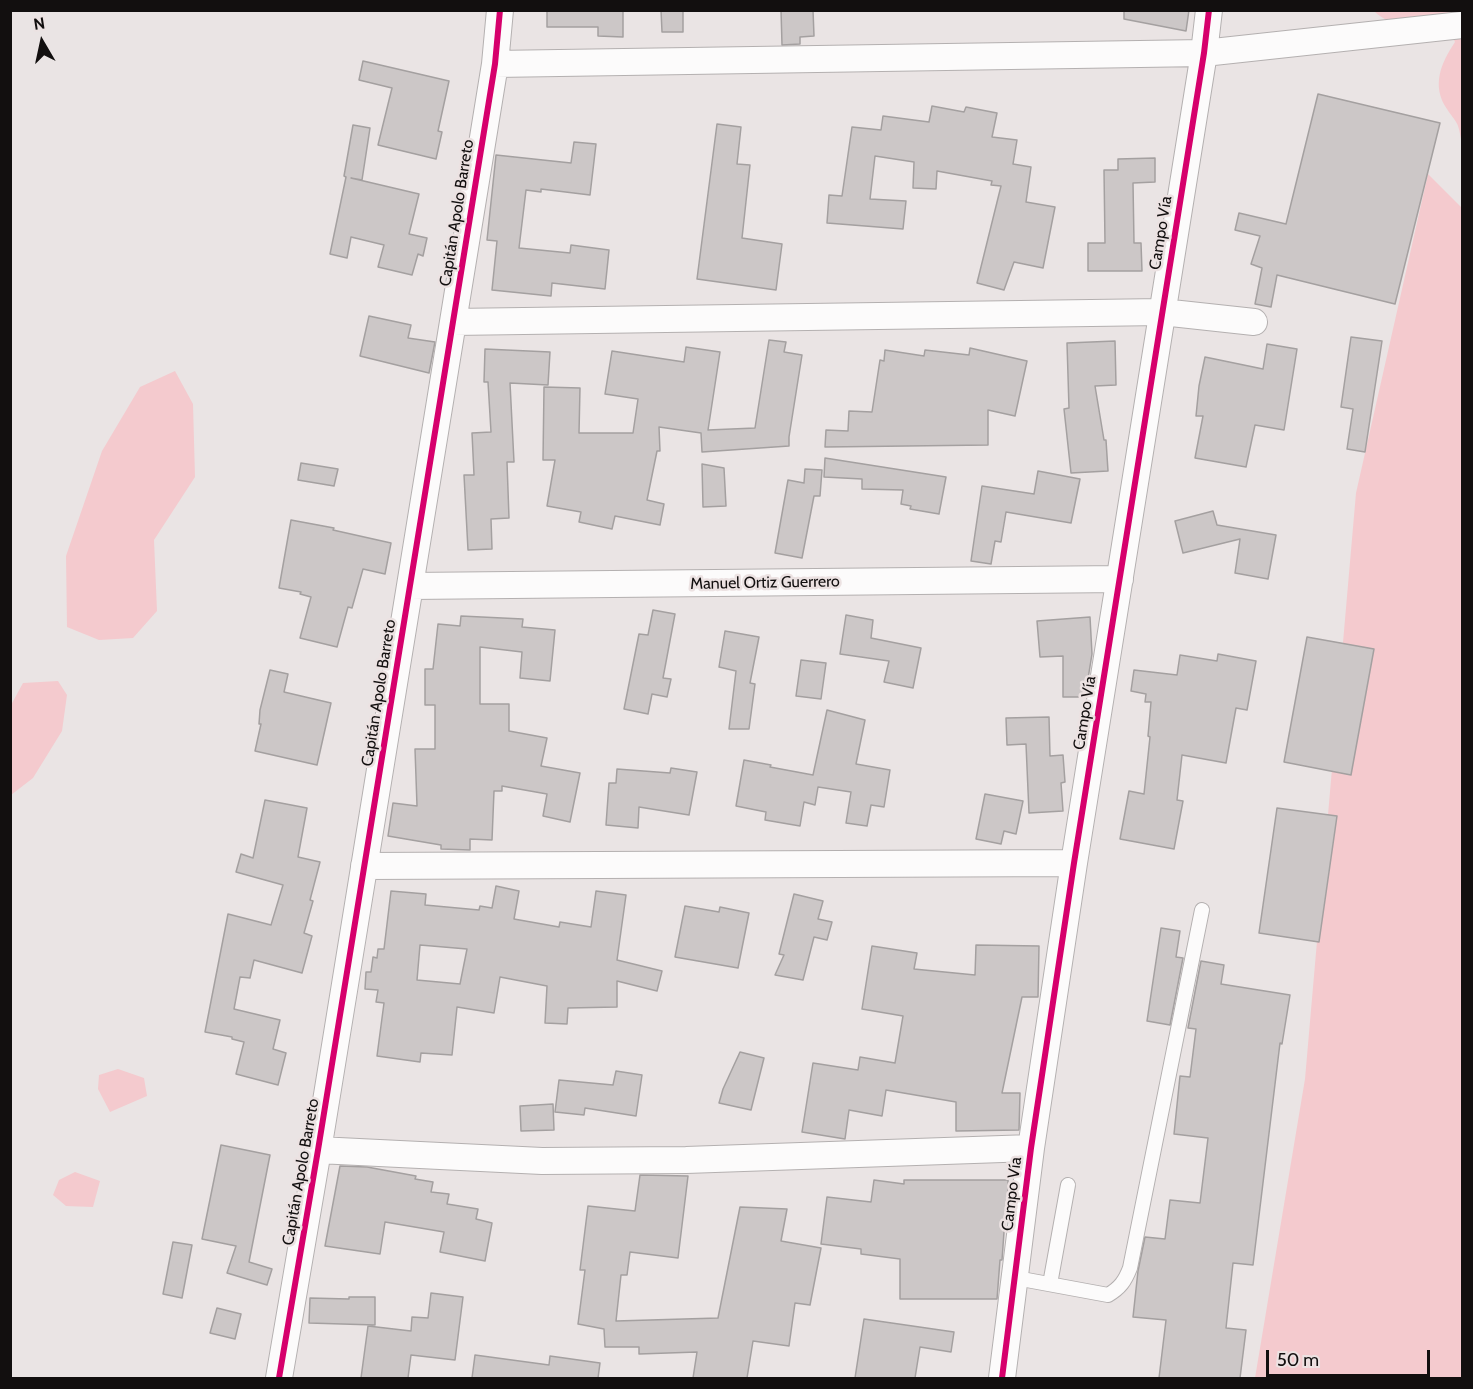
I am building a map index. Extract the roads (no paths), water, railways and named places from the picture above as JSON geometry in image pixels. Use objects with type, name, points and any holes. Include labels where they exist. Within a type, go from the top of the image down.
[{"type":"street","name":"Capitán Apolo Barreto","points":[[279,1378],[495,64],[500,10]]},
{"type":"street","name":"Campo Vía","points":[[1002,1378],[1031,1148],[1074,863],[1209,10]]},
{"type":"street","points":[[495,64],[1204,53],[1462,25]]},
{"type":"street","points":[[453,322],[1162,312],[1254,322]]},
{"type":"street","name":"Manuel Ortiz Guerrero","points":[[410,586],[1120,579]]},
{"type":"street","points":[[364,866],[1074,863]]},
{"type":"street","points":[[318,1150],[553,1161],[698,1160],[1031,1148]]},
{"type":"lane","points":[[1016,1278],[1108,1294],[1118,1289],[1125,1280],[1130,1268],[1202,910]]},
{"type":"lane","points":[[1050,1284],[1068,1185]]}]
